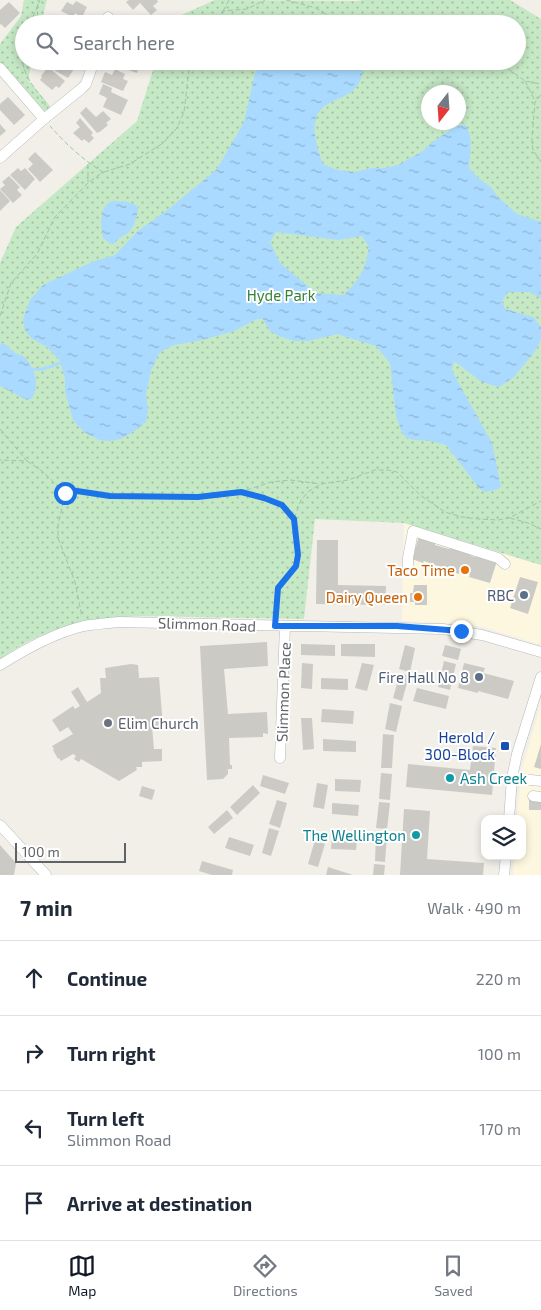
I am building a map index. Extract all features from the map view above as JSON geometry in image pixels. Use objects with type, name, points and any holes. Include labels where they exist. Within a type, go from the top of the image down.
[{"type":"street","points":[[0,68],[48,119]]},
{"type":"street","points":[[0,158],[48,119],[86,84],[91,70]]},
{"type":"street","points":[[408,572],[408,558],[413,531],[498,558],[505,564]]},
{"type":"street","name":"Slimmon Road","points":[[0,665],[28,647],[84,626],[119,622],[443,628],[482,635],[541,652]]},
{"type":"street","name":"Slimmon Place","points":[[280,626],[280,758]]},
{"type":"street","points":[[509,815],[512,778],[517,754],[537,707],[541,677]]},
{"type":"street","points":[[512,778],[541,781]]},
{"type":"street","points":[[0,824],[46,875]]},
{"type":"street","points":[[506,860],[504,875],[510,875]]},
{"type":"path","points":[[38,15],[39,0]]},
{"type":"path","points":[[219,15],[229,0]]},
{"type":"path","points":[[222,11],[247,8],[265,0]]},
{"type":"path","points":[[286,0],[316,8],[328,15]]},
{"type":"path","points":[[34,15],[39,3]]},
{"type":"path","points":[[24,70],[31,84],[45,101],[44,107],[48,119],[66,145],[77,152],[88,163],[103,172]]},
{"type":"path","points":[[0,316],[11,283],[37,254],[55,217],[88,183],[103,172],[130,164],[163,144],[174,133],[184,112],[189,70]]},
{"type":"path","points":[[510,70],[525,81],[541,84]]},
{"type":"path","points":[[525,81],[535,102],[532,140],[533,150],[541,162]]},
{"type":"path","points":[[535,102],[541,95]]},
{"type":"path","points":[[88,163],[88,183]]},
{"type":"path","points":[[0,432],[27,461],[65,493]]},
{"type":"path","points":[[0,460],[27,461]]},
{"type":"path","points":[[65,493],[77,491],[110,496],[198,497],[241,492],[271,482],[291,480],[321,484],[348,480],[375,470],[388,470],[397,472],[420,495],[445,512],[462,517],[498,520],[509,518],[541,501]]},
{"type":"path","points":[[280,626],[278,588],[296,566],[298,555],[294,519],[302,500],[309,491],[321,484]]},
{"type":"path","points":[[241,492],[282,505],[294,519]]},
{"type":"path","points":[[65,493],[58,525],[58,538],[75,582],[82,616]]},
{"type":"path","points":[[509,518],[541,529]]},
{"type":"shaded area","points":[[404,523],[541,565],[541,642],[537,644],[483,627],[464,624],[402,621]]},
{"type":"shaded area","points":[[541,705],[541,875],[513,875],[514,860],[526,860],[526,815],[517,815],[521,772]]},
{"type":"green space","points":[[24,0],[47,0],[43,15],[21,15]]},
{"type":"green space","name":"Hyde Park","points":[[215,0],[510,0],[541,19],[541,565],[404,523],[315,519],[304,619],[141,616],[93,620],[46,633],[23,644],[0,659],[0,263],[16,227],[137,121],[153,70],[526,70],[526,15],[181,15]]},
{"type":"green space","points":[[15,24],[15,70],[30,70],[28,80],[54,111],[44,119],[0,68],[0,44]]},
{"type":"water","points":[[258,70],[363,70],[362,77],[357,86],[350,93],[326,105],[316,119],[315,136],[323,164],[337,170],[354,172],[398,165],[423,151],[450,130],[466,130],[466,126],[470,135],[469,168],[478,178],[491,187],[497,196],[517,214],[541,222],[541,298],[530,292],[508,292],[502,301],[505,309],[533,317],[541,327],[541,339],[536,350],[513,378],[499,387],[482,382],[454,361],[452,371],[492,443],[501,487],[485,492],[479,488],[446,445],[431,441],[414,440],[407,438],[402,433],[396,416],[390,363],[376,346],[337,334],[308,341],[294,341],[270,331],[263,319],[257,319],[234,331],[174,345],[160,352],[151,370],[146,395],[148,410],[146,422],[121,439],[99,440],[84,432],[73,420],[65,391],[65,379],[60,361],[47,347],[31,338],[25,330],[23,319],[30,300],[43,285],[92,262],[115,255],[137,232],[170,208],[217,169],[244,122],[255,73]],"holes":[[[276,232],[338,240],[362,236],[369,247],[366,262],[361,273],[344,295],[316,293],[280,263],[270,242]]]},
{"type":"water","points":[[112,201],[129,202],[138,207],[131,230],[111,244],[103,238],[101,223],[104,208]]},
{"type":"water","points":[[2,343],[24,357],[34,372],[36,388],[32,398],[27,400],[0,386],[0,345]]},
{"type":"building","points":[[129,0],[157,0],[158,2],[153,6],[157,10],[151,15],[140,3],[133,10],[126,2]]},
{"type":"building","points":[[76,1],[87,7],[83,15],[75,13],[74,15],[69,15],[61,11],[67,2],[73,5]]},
{"type":"building","points":[[9,2],[20,13],[15,15],[15,18],[5,28],[0,25],[0,10]]},
{"type":"building","points":[[46,70],[52,70],[65,81],[59,88],[56,86],[52,90],[40,80]]},
{"type":"building","points":[[54,70],[73,70],[68,78]]},
{"type":"building","points":[[114,70],[125,74],[123,79],[128,81],[123,91],[101,82],[105,72],[112,75]]},
{"type":"building","points":[[103,84],[112,88],[111,92],[128,100],[121,115],[103,107],[107,98],[99,94]]},
{"type":"building","points":[[8,97],[25,115],[14,125],[0,110],[0,104]]},
{"type":"building","points":[[86,107],[96,117],[103,111],[111,119],[106,123],[108,125],[97,133],[80,113]]},
{"type":"building","points":[[80,118],[93,133],[91,135],[94,138],[89,143],[84,139],[82,141],[73,133],[80,127],[76,123]]},
{"type":"building","points":[[0,124],[6,131],[0,136]]},
{"type":"building","points":[[35,152],[53,170],[40,182],[28,169],[33,164],[28,159]]},
{"type":"building","points":[[18,168],[21,171],[25,168],[35,179],[25,190],[10,175]]},
{"type":"building","points":[[9,176],[20,187],[17,190],[22,195],[13,203],[0,189],[5,185],[2,182]]},
{"type":"building","points":[[0,190],[10,201],[0,211]]},
{"type":"building","points":[[419,536],[435,543],[435,545],[449,549],[450,546],[472,554],[471,556],[477,557],[477,555],[497,561],[490,583],[469,577],[470,575],[460,571],[459,574],[424,561],[423,563],[412,559]]},
{"type":"building","points":[[317,540],[338,540],[338,585],[386,586],[385,605],[316,604]]},
{"type":"building","name":"RBC","points":[[520,577],[538,582],[528,614],[510,608]]},
{"type":"building","name":"Dairy Queen","points":[[414,585],[427,585],[427,605],[415,605],[415,602],[410,602],[410,593],[413,593]]},
{"type":"building","points":[[267,642],[268,666],[224,669],[228,714],[267,712],[268,734],[263,733],[263,737],[229,738],[230,765],[232,765],[232,769],[228,769],[228,774],[223,779],[207,780],[200,646]]},
{"type":"building","points":[[301,644],[335,645],[335,656],[301,655]]},
{"type":"building","points":[[341,644],[375,644],[375,657],[341,656]]},
{"type":"building","points":[[405,645],[415,648],[410,672],[399,669]]},
{"type":"building","points":[[445,645],[461,649],[458,660],[442,656]]},
{"type":"building","points":[[444,661],[456,664],[450,690],[438,687]]},
{"type":"building","points":[[302,663],[313,664],[312,689],[301,688]]},
{"type":"building","points":[[362,663],[374,665],[367,691],[355,688]]},
{"type":"building","name":"Fire Hall No 8","points":[[464,663],[485,668],[483,673],[514,681],[508,699],[458,688]]},
{"type":"building","name":"Elim Church","points":[[131,664],[138,665],[139,678],[159,677],[163,726],[152,726],[154,749],[162,749],[162,761],[142,762],[142,767],[136,767],[137,770],[119,781],[81,759],[79,762],[74,759],[76,756],[73,754],[61,761],[58,759],[52,746],[73,734],[68,727],[60,732],[52,720],[73,706],[75,709],[80,706],[71,692],[78,687],[87,702],[101,693],[100,678],[106,678],[105,668]]},
{"type":"building","points":[[400,673],[409,676],[402,701],[393,698]]},
{"type":"building","points":[[321,678],[348,679],[348,690],[321,689]]},
{"type":"building","points":[[417,688],[449,696],[446,709],[413,701]]},
{"type":"building","points":[[390,703],[402,706],[396,732],[385,729]]},
{"type":"building","points":[[322,709],[354,711],[353,724],[321,722]]},
{"type":"building","points":[[301,718],[312,718],[314,749],[303,750]]},
{"type":"building","points":[[383,734],[394,735],[392,768],[381,768]]},
{"type":"building","points":[[323,739],[356,741],[356,752],[323,751]]},
{"type":"building","points":[[541,744],[541,769],[534,767]]},
{"type":"building","name":"Ash Creek","points":[[473,746],[496,748],[492,795],[406,787],[408,764],[470,770]]},
{"type":"building","points":[[381,773],[392,774],[390,800],[379,799]]},
{"type":"building","points":[[263,775],[289,783],[285,794],[260,786]]},
{"type":"building","points":[[335,779],[361,780],[360,792],[335,791]]},
{"type":"building","points":[[317,783],[328,785],[324,809],[313,807]]},
{"type":"building","points":[[253,785],[260,793],[237,815],[230,807]]},
{"type":"building","points":[[142,786],[155,790],[152,800],[139,796]]},
{"type":"building","points":[[277,800],[287,803],[280,828],[269,824]]},
{"type":"building","points":[[529,800],[541,801],[541,810],[529,810]]},
{"type":"building","points":[[379,802],[390,803],[387,829],[376,828]]},
{"type":"building","points":[[332,803],[359,805],[358,816],[332,814]]},
{"type":"building","name":"The Wellington","points":[[404,809],[430,811],[427,859],[484,863],[483,875],[400,875]]},
{"type":"building","points":[[227,810],[233,818],[214,834],[208,827]]},
{"type":"building","points":[[269,828],[279,831],[271,856],[262,853]]},
{"type":"building","points":[[376,835],[387,836],[385,862],[375,861]]},
{"type":"building","points":[[229,837],[254,845],[250,856],[225,848]]},
{"type":"building","points":[[332,838],[357,839],[356,850],[331,849]]},
{"type":"building","points":[[315,840],[325,844],[318,867],[308,864]]},
{"type":"building","points":[[0,845],[16,863],[14,875],[0,875]]},
{"type":"building","points":[[202,861],[233,870],[232,875],[212,875],[199,871]]},
{"type":"building","points":[[374,864],[385,865],[384,875],[373,875]]},
{"type":"building","points":[[328,867],[353,875],[326,875]]},
{"type":"waterway","points":[[33,369],[43,369],[60,363]]},
{"type":"place","name":"Taco Time","points":[[465,570]]},
{"type":"place","name":"RBC","points":[[524,595]]},
{"type":"place","name":"Dairy Queen","points":[[418,597]]},
{"type":"place","name":"Fire Hall No 8","points":[[479,677]]},
{"type":"place","name":"Elim Church","points":[[108,723]]},
{"type":"place","name":"Herold / 300-Block","points":[[505,746]]},
{"type":"place","name":"Ash Creek","points":[[450,778]]},
{"type":"place","name":"The Wellington","points":[[416,835]]},
{"type":"route","points":[[65,493],[77,491],[110,496],[198,497],[241,492],[264,498],[282,505],[294,519],[298,555],[296,566],[278,588],[275,626],[397,626],[443,628],[461,631]]}]
